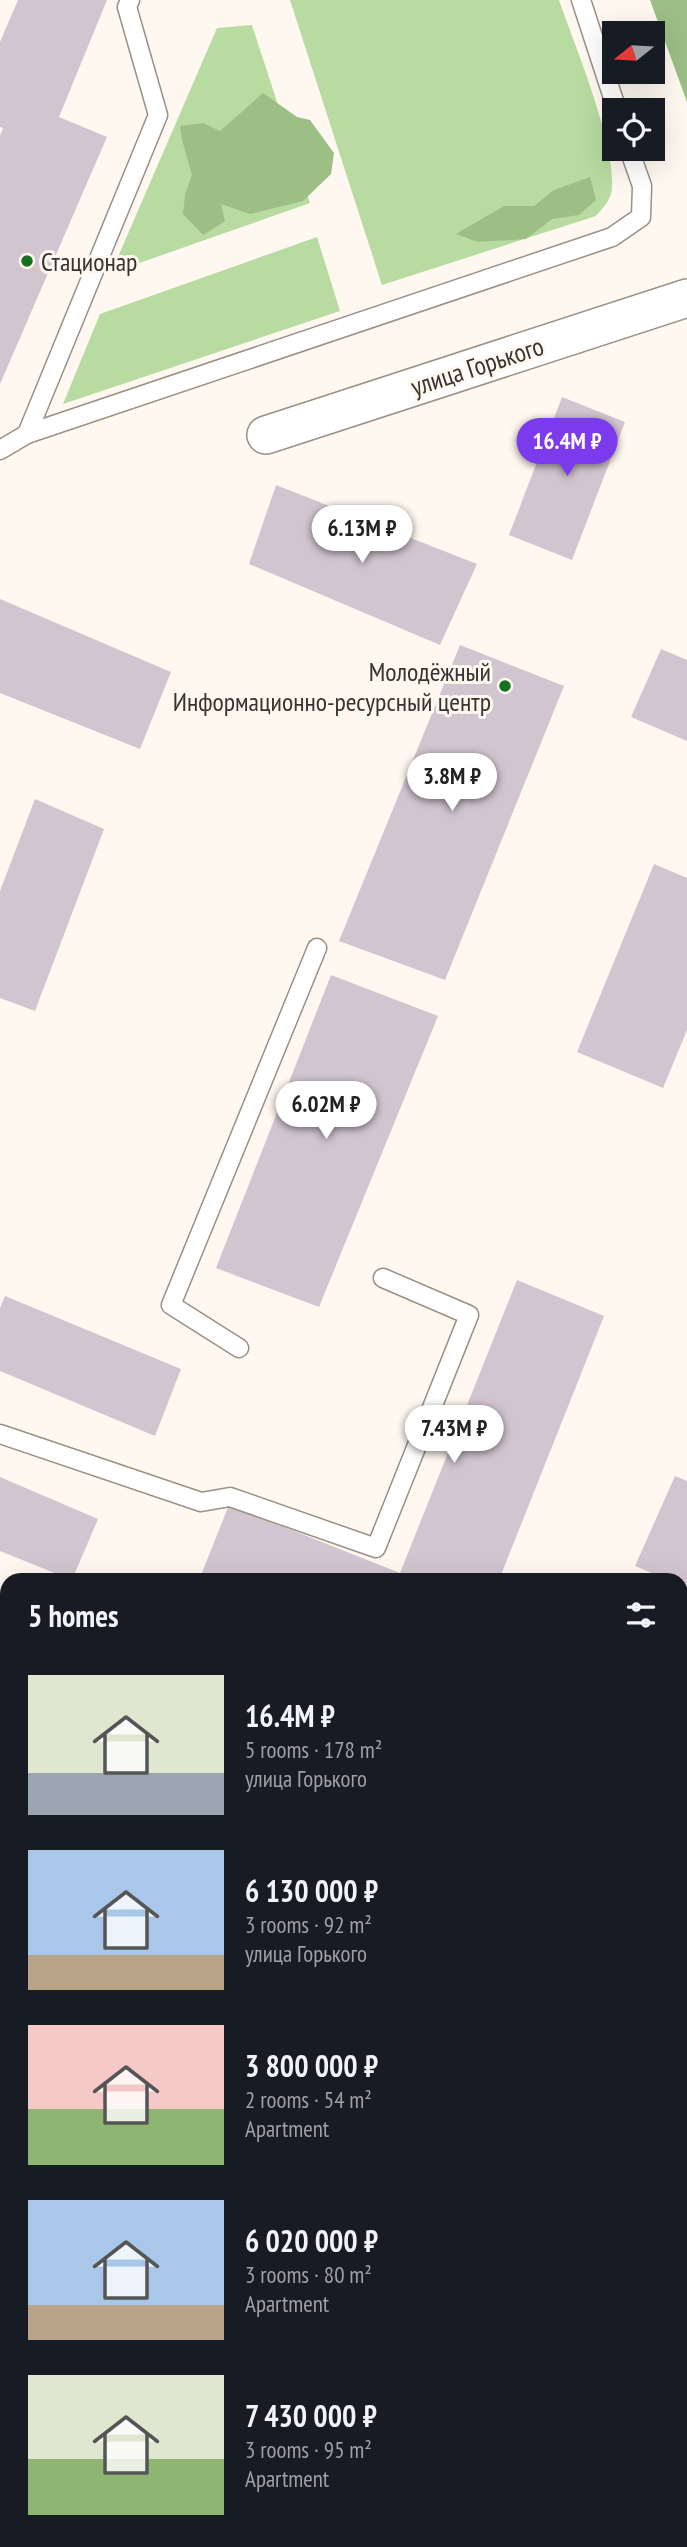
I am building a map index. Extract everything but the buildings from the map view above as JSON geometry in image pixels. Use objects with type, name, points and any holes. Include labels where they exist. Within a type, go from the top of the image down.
[{"type":"street","name":"улица Горького","points":[[266,435],[687,298]]},
{"type":"lane","points":[[27,434],[158,115],[127,7],[130,0]]},
{"type":"lane","points":[[581,0],[613,98]]},
{"type":"lane","points":[[0,450],[27,434],[612,237],[641,217],[642,186],[633,161]]},
{"type":"lane","points":[[239,1348],[171,1305],[317,948]]},
{"type":"lane","points":[[0,1434],[201,1502],[230,1497],[376,1548],[469,1315],[383,1278]]},
{"type":"green space","points":[[290,0],[559,0],[602,126],[602,161],[610,161],[612,175],[611,194],[607,203],[596,216],[382,285]]},
{"type":"green space","points":[[650,0],[687,0],[687,102],[665,41],[665,21],[658,21]]},
{"type":"green space","points":[[252,25],[310,203],[111,273],[217,28]]},
{"type":"green space","points":[[263,93],[297,117],[310,120],[334,153],[331,174],[303,201],[250,214],[221,204],[225,221],[203,235],[183,214],[185,195],[192,175],[180,126],[203,123],[220,131]]},
{"type":"green space","points":[[590,177],[596,200],[579,215],[552,219],[526,239],[478,242],[456,234],[504,206],[534,206],[554,190]]},
{"type":"green space","points":[[317,237],[340,311],[63,404],[100,314]]},
{"type":"place","name":"Стационар","points":[[27,261]]},
{"type":"place","name":"Молодёжный Информационно-ресурсный центр","points":[[505,686]]}]
